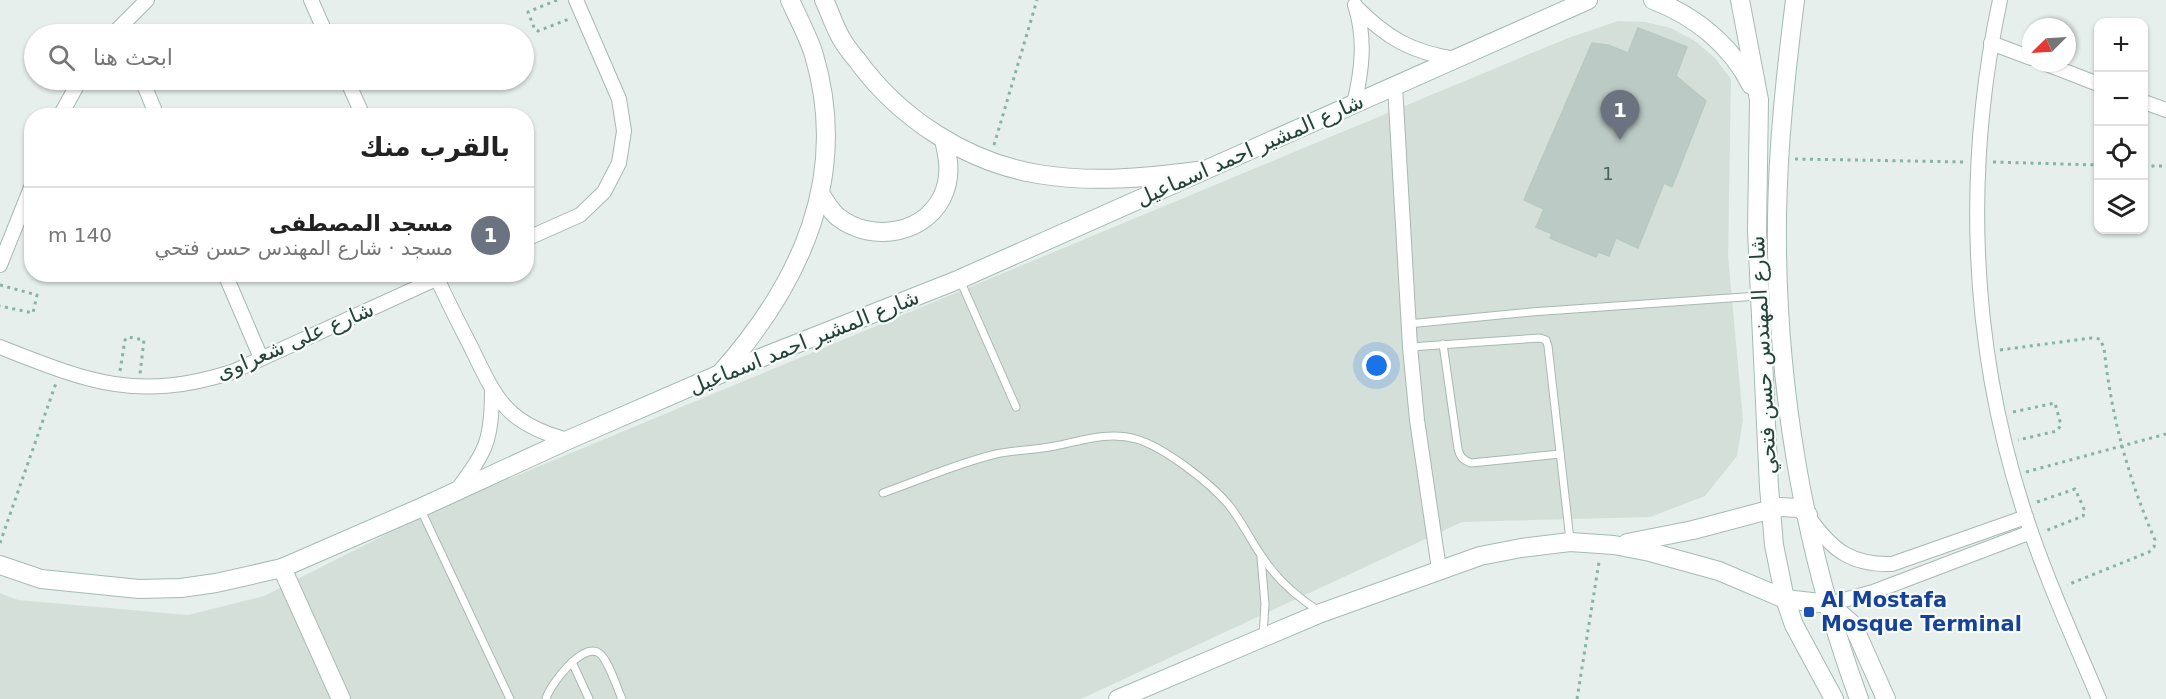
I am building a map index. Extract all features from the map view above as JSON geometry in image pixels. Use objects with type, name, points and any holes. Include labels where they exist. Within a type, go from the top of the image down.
[{"type":"main road","points":[[720,374],[743,348],[776,301],[802,250],[821,195],[827,148],[824,100],[813,53],[790,0]]},
{"type":"main road","points":[[824,0],[841,39],[870,78],[904,112],[944,140],[989,161],[1037,174],[1087,179],[1140,178],[1205,170]]},
{"type":"main road","name":"شارع المشير احمد اسماعيل","points":[[0,565],[41,579],[139,589],[181,588],[216,583],[282,568],[720,374],[960,279],[1588,0]]},
{"type":"main road","points":[[1653,0],[1668,5],[1691,18],[1713,35],[1747,76],[1759,100]]},
{"type":"main road","name":"شارع المهندس حسن فتحي","points":[[1740,0],[1759,100],[1757,176],[1760,296],[1774,545],[1785,599],[1794,625],[1834,699]]},
{"type":"main road","name":"شارع المهندس حسن فتحي","points":[[1795,0],[1785,73],[1779,159],[1777,218],[1782,350],[1795,447],[1808,515],[1829,604],[1859,699]]},
{"type":"main road","points":[[821,195],[836,216],[859,230],[884,233],[909,227],[931,212],[945,191],[949,165],[944,140]]},
{"type":"main road","points":[[1768,445],[1774,451],[1783,453],[1795,447]]},
{"type":"main road","points":[[1608,544],[1693,530],[1790,506],[1799,508],[1808,515]]},
{"type":"main road","points":[[1118,699],[1263,636],[1439,569],[1480,556],[1570,542],[1608,544],[1659,554],[1708,568],[1785,599],[1829,604],[1853,625],[1886,699]]},
{"type":"main road","points":[[282,568],[341,699]]},
{"type":"main road","points":[[1823,699],[1813,659],[1814,649],[1820,642],[1829,640],[1838,643],[1843,654]]},
{"type":"main road","points":[[1149,699],[1158,681]]},
{"type":"street","points":[[126,24],[147,0]]},
{"type":"street","points":[[310,0],[321,24]]},
{"type":"street","points":[[534,235],[580,215],[604,192],[619,163],[624,131],[619,99],[576,0]]},
{"type":"street","points":[[2000,0],[1991,43],[1977,162],[1977,257],[1986,352],[2004,443],[2024,512],[2099,699]]},
{"type":"street","points":[[1355,4],[1374,25],[1412,49],[1433,56],[1455,59]]},
{"type":"street","points":[[1354,104],[1363,56],[1355,4]]},
{"type":"street","points":[[1991,43],[2022,55]]},
{"type":"street","points":[[2067,72],[2094,82]]},
{"type":"street","points":[[1395,86],[1410,346],[1417,420],[1439,569]]},
{"type":"street","points":[[64,108],[74,90]]},
{"type":"street","points":[[146,90],[154,108]]},
{"type":"street","points":[[351,90],[359,108]]},
{"type":"street","points":[[2148,103],[2166,110]]},
{"type":"street","points":[[0,265],[24,205]]},
{"type":"street","points":[[228,282],[261,358]]},
{"type":"street","name":"شارع على شعراوى","points":[[0,347],[89,380],[118,386],[170,386],[201,381],[232,372],[427,282]]},
{"type":"street","points":[[443,282],[492,391],[508,411],[526,424],[546,434],[568,440]]},
{"type":"street","points":[[456,492],[480,460],[487,442],[492,421],[492,391]]},
{"type":"street","points":[[1808,515],[1821,535],[1842,553],[1866,563],[1892,564],[2024,512]]},
{"type":"street","points":[[1829,604],[1873,592],[2032,534]]},
{"type":"lane","points":[[960,279],[1016,407]]},
{"type":"lane","points":[[1408,324],[1531,312],[1760,296]]},
{"type":"lane","points":[[1410,346],[1546,340],[1570,542]]},
{"type":"lane","points":[[1443,344],[1458,449],[1464,460],[1471,463],[1560,454]]},
{"type":"lane","points":[[883,493],[994,455],[1046,448],[1095,437],[1115,435],[1136,439],[1157,449],[1205,481],[1227,503],[1246,528],[1261,556],[1288,588],[1321,613]]},
{"type":"lane","points":[[420,508],[510,699]]},
{"type":"lane","points":[[1261,556],[1265,596],[1263,636]]},
{"type":"lane","points":[[546,699],[551,688],[572,662],[585,652],[593,651],[600,653],[608,666],[622,699]]},
{"type":"lane","points":[[572,662],[589,699]]},
{"type":"path","points":[[533,24],[528,12],[557,0]]},
{"type":"path","points":[[989,161],[1037,0]]},
{"type":"path","points":[[534,26],[536,31],[582,14]]},
{"type":"path","points":[[1779,159],[2094,165]]},
{"type":"path","points":[[2148,166],[2166,166]]},
{"type":"path","points":[[0,285],[37,295],[33,313],[0,306]]},
{"type":"path","points":[[118,386],[125,340],[128,337],[144,340],[138,387]]},
{"type":"path","points":[[1986,352],[2091,338],[2100,339],[2104,348],[2111,404],[2121,446],[2133,487],[2155,540],[2154,547],[2149,552],[2054,590]]},
{"type":"path","points":[[0,543],[61,371]]},
{"type":"path","points":[[1998,416],[2052,402],[2056,406],[2061,426],[2057,431],[2004,443]]},
{"type":"path","points":[[2013,475],[2166,434]]},
{"type":"path","points":[[2024,512],[2075,489],[2085,511],[2083,516],[2032,534]]},
{"type":"path","points":[[1577,699],[1608,544]]},
{"type":"shaded area","points":[[1618,21],[1645,22],[1671,28],[1695,41],[1715,58],[1731,79],[1728,256],[1743,420],[1737,456],[1705,496],[1650,517],[1462,522],[1081,699],[0,699],[0,593],[18,600],[188,615],[264,596],[434,510],[1568,38]]},
{"type":"building","points":[[1638,28],[1687,47],[1676,76],[1706,101],[1672,187],[1664,183],[1638,248],[1616,238],[1609,256],[1598,252],[1596,257],[1550,238],[1552,234],[1536,227],[1544,209],[1524,200],[1592,43],[1608,45],[1628,53]]},
{"type":"place","name":"مسجد المصطفى","points":[[1620,140]]},
{"type":"place","name":"Al Mostafa Mosque Terminal","points":[[1809,612]]}]
